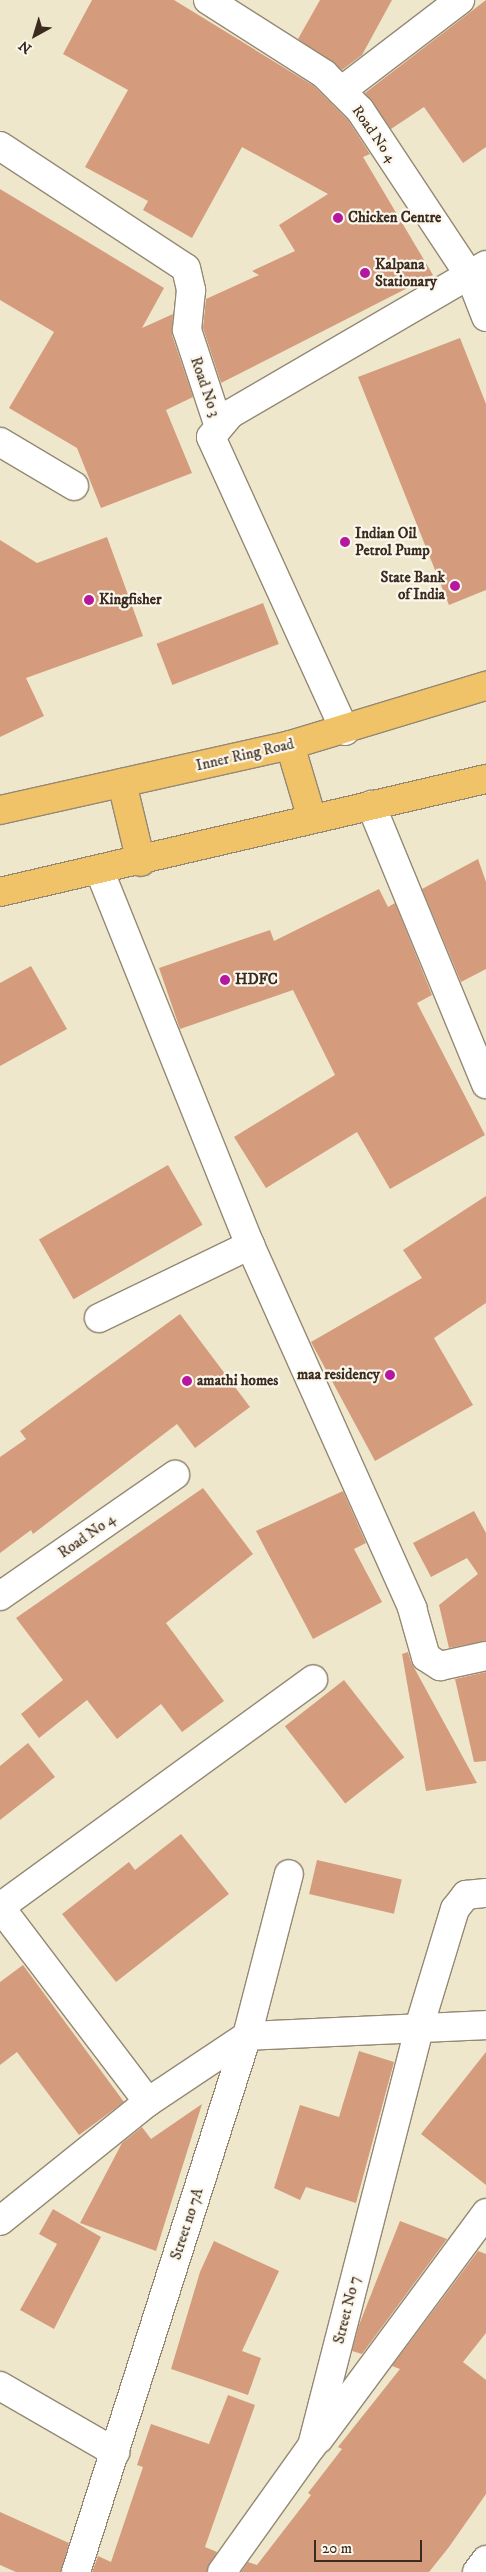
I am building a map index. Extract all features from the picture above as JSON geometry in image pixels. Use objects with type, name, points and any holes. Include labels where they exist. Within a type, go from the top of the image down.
[{"type":"highway","name":"Inner Ring Road","points":[[0,810],[345,731],[486,686]]},
{"type":"highway","points":[[290,745],[312,819]]},
{"type":"highway","points":[[0,892],[100,872],[312,819],[486,779]]},
{"type":"highway","points":[[122,783],[141,862]]},
{"type":"street","name":"Road No 4","points":[[208,0],[324,74],[360,110],[478,271],[486,317]]},
{"type":"street","points":[[341,91],[460,0]]},
{"type":"street","name":"Road No 3","points":[[0,146],[186,268],[191,290],[187,330],[218,424],[211,437],[214,451],[345,731]]},
{"type":"street","points":[[218,424],[478,271]]},
{"type":"street","points":[[0,442],[74,486]]},
{"type":"street","points":[[371,805],[486,1084]]},
{"type":"street","points":[[100,872],[250,1245],[412,1608],[426,1656],[440,1666],[486,1656]]},
{"type":"street","points":[[98,1318],[250,1245]]},
{"type":"street","name":"Road No 4","points":[[0,1596],[175,1475]]},
{"type":"street","points":[[148,2102],[0,1907],[313,1680]]},
{"type":"street","name":"Street no 7A","points":[[76,2572],[247,2036],[289,1874]]},
{"type":"street","name":"Street No 7","points":[[222,2572],[312,2446],[420,2024],[455,1908],[466,1896],[486,1893]]},
{"type":"street","points":[[0,2221],[148,2102],[247,2036],[420,2024],[486,2024]]},
{"type":"street","points":[[312,2446],[486,2213]]},
{"type":"street","points":[[0,2386],[114,2452]]},
{"type":"street","points":[[477,2572],[486,2560]]},
{"type":"building","points":[[92,0],[174,0],[314,86],[348,120],[370,154],[363,157],[433,275],[221,383],[203,328],[206,299],[259,275],[252,271],[295,251],[279,225],[328,194],[242,147],[192,238],[143,210],[148,201],[85,167],[128,90],[63,54]]},
{"type":"building","points":[[320,0],[392,0],[362,55],[342,70],[298,39]]},
{"type":"building","points":[[486,0],[486,147],[463,163],[424,107],[391,129],[365,93]]},
{"type":"building","points":[[0,189],[164,288],[142,328],[173,314],[172,335],[193,397],[166,410],[192,473],[101,508],[77,448],[9,408],[54,332],[0,300]]},
{"type":"building","points":[[460,338],[486,404],[486,590],[449,605],[358,377]]},
{"type":"building","points":[[107,537],[143,636],[26,678],[44,716],[0,737],[0,540],[37,563]]},
{"type":"building","points":[[263,603],[279,644],[172,685],[157,644]]},
{"type":"building","points":[[478,859],[486,882],[486,969],[461,982],[422,889]]},
{"type":"building","points":[[379,889],[388,907],[395,903],[432,995],[417,1003],[485,1135],[390,1189],[357,1132],[266,1188],[234,1137],[335,1075],[293,990],[180,1029],[159,968],[270,930],[274,941]]},
{"type":"building","points":[[31,966],[67,1029],[0,1066],[0,983]]},
{"type":"building","points":[[168,1165],[202,1225],[73,1299],[39,1240]]},
{"type":"building","name":"maa residency","points":[[486,1196],[486,1303],[434,1338],[473,1405],[375,1461],[311,1342],[422,1278],[403,1250]]},
{"type":"building","points":[[180,1314],[250,1407],[195,1448],[177,1424],[33,1534],[31,1530],[0,1553],[0,1457],[26,1439],[20,1431]]},
{"type":"building","points":[[203,1488],[253,1554],[166,1623],[224,1701],[182,1732],[161,1704],[117,1739],[87,1700],[39,1738],[21,1714],[63,1680],[16,1618]]},
{"type":"building","points":[[343,1491],[366,1543],[354,1549],[382,1602],[313,1639],[256,1531]]},
{"type":"building","points":[[474,1511],[486,1533],[486,1641],[449,1648],[439,1605],[478,1574],[467,1558],[431,1577],[413,1543]]},
{"type":"building","points":[[408,1652],[411,1662],[477,1783],[426,1791],[402,1654]]},
{"type":"building","points":[[486,1672],[486,1761],[474,1762],[455,1679]]},
{"type":"building","points":[[344,1680],[404,1757],[345,1803],[285,1726]]},
{"type":"building","points":[[28,1743],[55,1777],[0,1820],[0,1766]]},
{"type":"building","points":[[181,1834],[229,1894],[116,1982],[62,1914],[129,1862],[135,1870]]},
{"type":"building","points":[[317,1860],[402,1880],[394,1914],[309,1894]]},
{"type":"building","points":[[23,1965],[124,2102],[79,2135],[17,2052],[0,2065],[0,1982]]},
{"type":"building","points":[[359,2051],[394,2062],[356,2203],[306,2187],[300,2200],[274,2188],[300,2105],[339,2117]]},
{"type":"building","points":[[486,2052],[486,2185],[421,2134]]},
{"type":"building","points":[[202,2104],[156,2251],[80,2223],[122,2143],[142,2127],[151,2139]]},
{"type":"building","points":[[53,2209],[101,2237],[54,2329],[20,2310],[57,2244],[39,2234]]},
{"type":"building","points":[[400,2221],[447,2239],[362,2354],[352,2351],[359,2325]]},
{"type":"building","points":[[214,2241],[279,2271],[242,2351],[261,2358],[248,2395],[171,2369],[200,2272]]},
{"type":"building","points":[[478,2251],[486,2254],[486,2333],[463,2362],[486,2380],[486,2494],[449,2547],[429,2572],[241,2572],[248,2562],[257,2565],[311,2495],[308,2493],[342,2449],[338,2447],[400,2369],[392,2366]]},
{"type":"building","points":[[228,2395],[255,2405],[205,2547],[217,2552],[207,2572],[92,2572],[98,2556],[111,2562],[143,2467],[137,2465],[151,2424],[209,2444]]},
{"type":"building","points":[[0,2512],[69,2543],[61,2572],[16,2572],[0,2565]]},
{"type":"place","name":"Chicken Centre","points":[[338,218]]},
{"type":"place","name":"Kalpana Stationary","points":[[365,273]]},
{"type":"place","name":"Indian Oil Petrol Pump","points":[[345,542]]},
{"type":"place","name":"State Bank of India","points":[[455,586]]},
{"type":"place","name":"Kingfisher","points":[[89,600]]},
{"type":"place","name":"HDFC","points":[[225,980]]},
{"type":"place","name":"maa residency","points":[[390,1375]]},
{"type":"place","name":"amathi homes","points":[[187,1381]]}]
